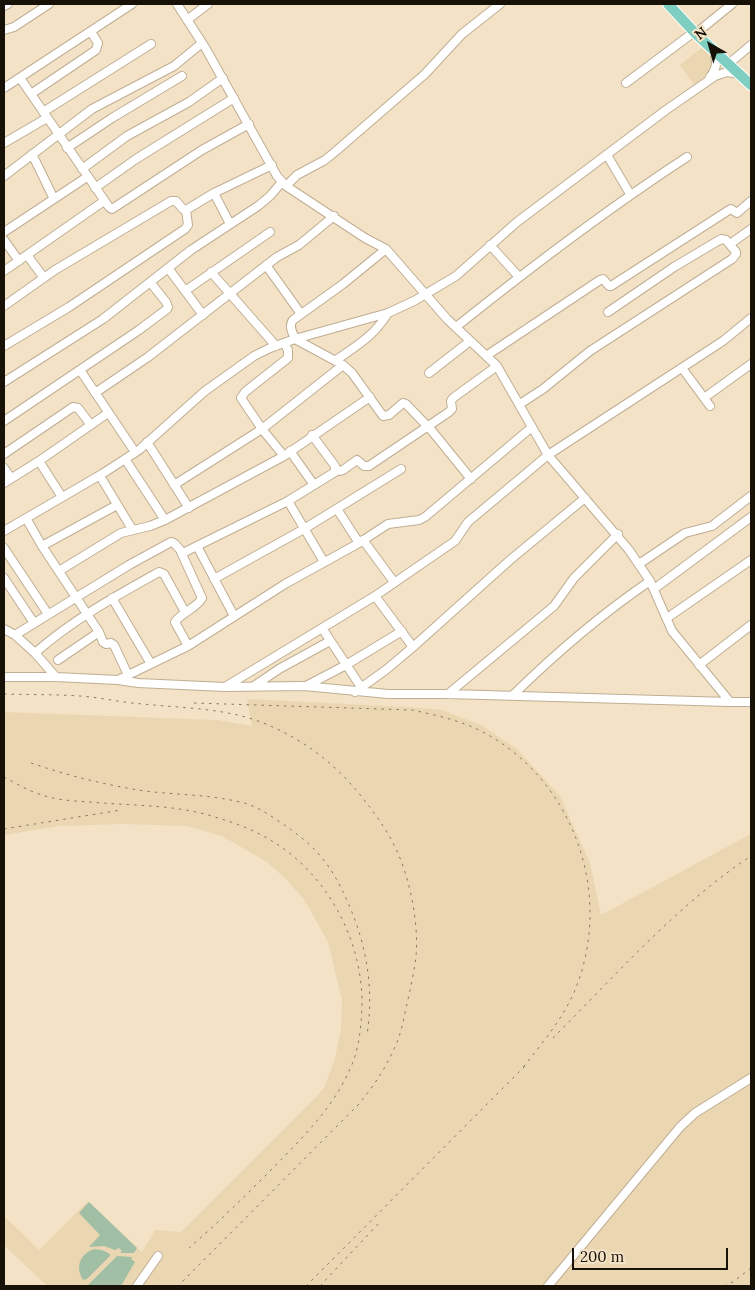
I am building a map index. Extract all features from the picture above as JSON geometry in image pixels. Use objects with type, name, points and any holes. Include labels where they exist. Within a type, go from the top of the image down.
[{"type":"main road","points":[[668,4],[735,66],[751,84]]},
{"type":"main road","points":[[676,4],[713,49],[751,78]]},
{"type":"street","points":[[4,6],[8,4]]},
{"type":"street","points":[[4,30],[14,27],[49,4]]},
{"type":"street","points":[[4,88],[132,4]]},
{"type":"street","points":[[177,4],[202,43],[284,184],[365,238],[386,249],[456,327],[497,366],[548,455],[618,534],[650,581],[672,631],[730,702]]},
{"type":"street","points":[[187,20],[208,4]]},
{"type":"street","points":[[4,382],[103,319],[191,250],[258,206],[297,175],[325,160],[425,74],[462,34],[500,4]]},
{"type":"street","points":[[626,83],[732,4]]},
{"type":"street","points":[[31,94],[96,50],[98,44],[91,32]]},
{"type":"street","points":[[4,176],[92,109],[174,66],[202,43]]},
{"type":"street","points":[[4,143],[151,44]]},
{"type":"street","points":[[4,531],[100,476],[125,459],[205,391],[254,356],[295,339],[388,313],[456,276],[547,198],[708,80],[735,66],[751,45]]},
{"type":"street","points":[[708,80],[716,66],[716,57],[713,49]]},
{"type":"street","points":[[67,148],[112,118],[182,76]]},
{"type":"street","points":[[20,78],[104,201],[112,209],[202,150],[249,124]]},
{"type":"street","points":[[82,169],[127,136],[189,102],[222,78]]},
{"type":"street","points":[[95,188],[136,159],[234,98]]},
{"type":"street","points":[[32,154],[54,198]]},
{"type":"street","points":[[607,155],[630,194]]},
{"type":"street","points":[[456,327],[630,194],[687,157]]},
{"type":"street","points":[[186,210],[272,165]]},
{"type":"street","points":[[4,232],[88,177]]},
{"type":"street","points":[[214,194],[230,224]]},
{"type":"street","points":[[4,272],[104,201]]},
{"type":"street","points":[[4,306],[44,278],[171,201],[176,201],[186,210],[188,225],[185,230],[69,307],[4,346]]},
{"type":"street","points":[[486,356],[600,280],[603,279],[611,286],[729,210],[731,209],[737,213],[751,201]]},
{"type":"street","points":[[95,393],[148,357],[266,265],[282,253],[299,245],[334,216]]},
{"type":"street","points":[[730,244],[751,229]]},
{"type":"street","points":[[185,291],[270,232]]},
{"type":"street","points":[[4,240],[19,261]]},
{"type":"street","points":[[520,404],[543,389],[590,351],[735,256],[736,252],[726,240],[721,240],[674,267],[608,312]]},
{"type":"street","points":[[490,245],[519,277]]},
{"type":"street","points":[[386,249],[343,284],[293,320],[290,325],[295,339],[343,365],[382,414],[386,416],[405,403],[471,479]]},
{"type":"street","points":[[27,255],[44,278]]},
{"type":"street","points":[[266,265],[301,314]]},
{"type":"street","points":[[168,268],[203,315]]},
{"type":"street","points":[[211,272],[230,294],[288,350],[288,358],[244,392],[241,398],[262,429],[314,485]]},
{"type":"street","points":[[4,421],[139,330],[168,307],[150,282]]},
{"type":"street","points":[[336,360],[371,336],[380,327],[388,313]]},
{"type":"street","points":[[225,687],[375,596],[455,541],[468,522],[548,455],[723,341],[751,318]]},
{"type":"street","points":[[429,373],[470,341]]},
{"type":"street","points":[[704,398],[751,364]]},
{"type":"street","points":[[174,485],[262,429],[343,365]]},
{"type":"street","points":[[312,435],[336,469],[340,471],[357,460],[364,466],[369,466],[452,409],[451,401],[453,398],[497,366]]},
{"type":"street","points":[[682,368],[710,406]]},
{"type":"street","points":[[80,370],[134,452]]},
{"type":"street","points":[[58,571],[110,538],[132,529],[150,526],[165,520],[287,454],[312,435],[370,397]]},
{"type":"street","points":[[4,454],[73,408],[78,408],[91,425]]},
{"type":"street","points":[[4,468],[7,480],[39,461],[108,413]]},
{"type":"street","points":[[118,680],[188,646],[234,616],[388,524],[419,520],[532,427]]},
{"type":"street","points":[[147,442],[189,508]]},
{"type":"street","points":[[125,459],[165,520]]},
{"type":"street","points":[[39,461],[62,497]]},
{"type":"street","points":[[181,552],[185,553],[288,501],[336,469]]},
{"type":"street","points":[[214,579],[304,529],[401,469]]},
{"type":"street","points":[[100,476],[132,529]]},
{"type":"street","points":[[640,564],[685,533],[712,526],[751,496]]},
{"type":"street","points":[[358,689],[387,669],[510,560],[585,498]]},
{"type":"street","points":[[288,501],[324,562]]},
{"type":"street","points":[[42,546],[117,505]]},
{"type":"street","points":[[337,509],[394,582]]},
{"type":"street","points":[[26,518],[58,571],[99,632],[104,643],[111,643],[114,646],[128,675]]},
{"type":"street","points":[[654,589],[751,518]]},
{"type":"street","points":[[448,694],[554,606],[574,578],[618,534]]},
{"type":"street","points":[[15,635],[129,565],[174,542],[181,552],[202,598],[200,602],[185,612],[175,622],[188,646]]},
{"type":"street","points":[[197,546],[234,616]]},
{"type":"street","points":[[4,548],[48,614]]},
{"type":"street","points":[[667,618],[751,560]]},
{"type":"street","points":[[35,653],[112,598],[162,572],[185,612]]},
{"type":"street","points":[[4,578],[34,623]]},
{"type":"street","points":[[513,695],[541,668],[595,622],[650,581]]},
{"type":"street","points":[[375,596],[413,647]]},
{"type":"street","points":[[112,598],[151,664]]},
{"type":"street","points":[[699,665],[751,625]]},
{"type":"street","points":[[4,628],[35,653],[56,677]]},
{"type":"street","points":[[322,628],[346,665],[358,689]]},
{"type":"street","points":[[304,686],[346,665],[402,631]]},
{"type":"street","points":[[58,660],[99,632]]},
{"type":"street","points":[[254,686],[279,669],[330,641]]},
{"type":"street","points":[[4,677],[56,677],[225,687],[304,686],[358,689],[388,694],[513,695],[751,702]]},
{"type":"street","points":[[548,1286],[680,1127],[695,1113],[751,1078]]},
{"type":"street","points":[[136,1286],[158,1256]]},
{"type":"shaded area","points":[[705,45],[714,57],[710,75],[695,86],[680,65]]},
{"type":"shaded area","points":[[247,699],[442,710],[481,725],[517,749],[560,796],[590,863],[601,915],[751,834],[751,1286],[46,1286],[4,1245],[4,1216],[39,1250],[88,1201],[142,1252],[155,1230],[181,1232],[325,1086],[335,1058],[341,1029],[342,1000],[328,942],[305,901],[288,881],[267,862],[222,836],[187,826],[123,824],[59,826],[4,835],[4,712],[217,720],[252,726]]},
{"type":"green space","points":[[89,1202],[137,1248],[134,1253],[120,1253],[122,1251],[119,1248],[115,1250],[104,1246],[89,1247],[100,1235],[79,1213]]},
{"type":"green space","points":[[94,1249],[102,1250],[110,1254],[110,1256],[87,1279],[83,1280],[79,1270],[80,1262],[85,1254]]},
{"type":"green space","points":[[117,1256],[132,1257],[131,1259],[135,1262],[121,1286],[87,1286]]},
{"type":"railway","points":[[4,694],[80,696],[201,709],[230,713],[273,727],[315,751],[351,784],[371,808],[384,828],[396,849],[405,873],[415,916],[416,956],[401,1030],[386,1065],[358,1105],[178,1286]]},
{"type":"railway","points":[[194,703],[412,710],[456,721],[481,731],[513,752],[539,777],[561,807],[577,840],[586,875],[590,912],[587,949],[572,997],[552,1029],[521,1070]]},
{"type":"railway","points":[[31,763],[125,788],[215,797],[245,803],[268,814],[302,838],[320,856],[336,878],[355,921],[364,952],[369,985],[370,1001],[367,1035]]},
{"type":"railway","points":[[4,777],[30,791],[51,798],[187,810],[225,820],[253,831],[292,855],[310,872],[325,891],[349,934],[361,982],[362,1006],[357,1048],[342,1085],[326,1110],[295,1145],[189,1248]]},
{"type":"railway","points":[[4,829],[121,810]]},
{"type":"railway","points":[[553,1038],[673,918],[724,875],[751,856]]},
{"type":"railway","points":[[306,1286],[525,1066]]},
{"type":"railway","points":[[320,1286],[379,1223]]},
{"type":"railway","points":[[724,1286],[733,1282],[751,1268]]}]
